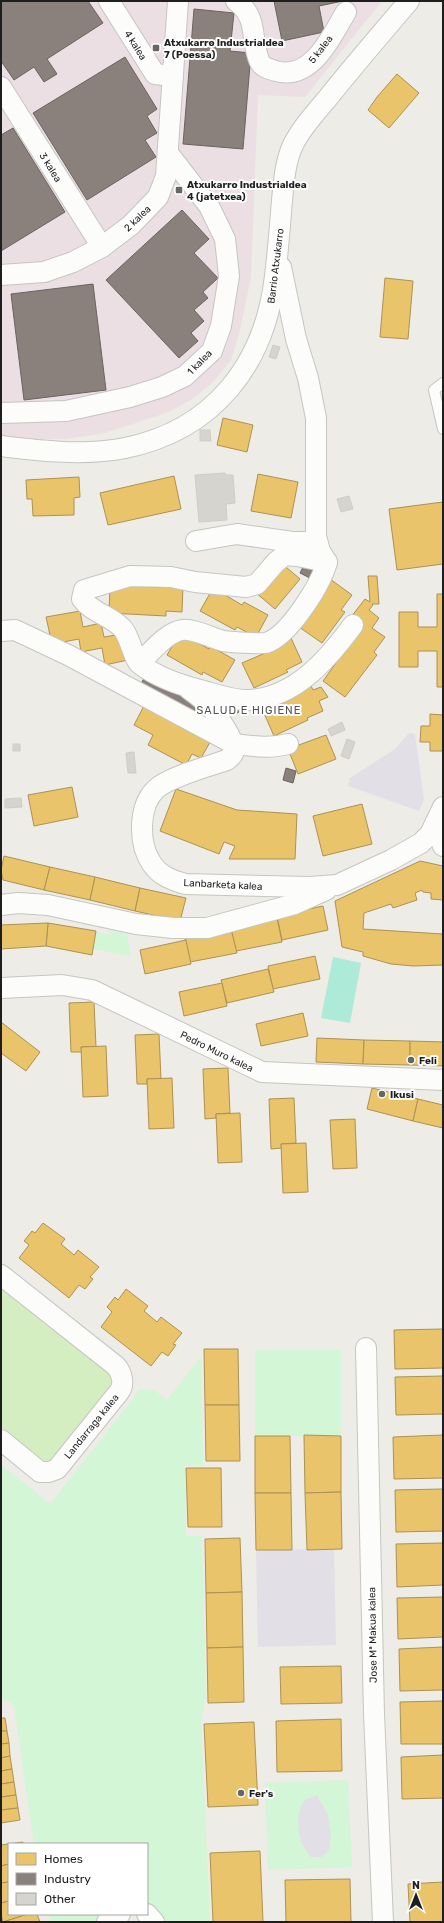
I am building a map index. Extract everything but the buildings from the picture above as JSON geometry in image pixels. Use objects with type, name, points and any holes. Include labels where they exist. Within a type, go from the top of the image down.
[{"type":"street","name":"4 kalea","points":[[109,1],[155,74],[173,76]]},
{"type":"street","name":"2 kalea","points":[[1,275],[44,272],[73,262],[102,247],[131,225],[158,197],[166,176],[178,1]]},
{"type":"street","name":"5 kalea","points":[[236,1],[243,6],[252,22],[259,60],[264,67],[287,73],[298,71],[317,56],[346,12]]},
{"type":"street","name":"Barrio Atxukarro","points":[[1,446],[35,450],[67,451],[98,451],[125,448],[152,440],[177,430],[220,400],[239,377],[253,354],[263,332],[275,276],[287,162],[294,143],[306,124],[409,1]]},
{"type":"street","name":"3 kalea","points":[[1,87],[102,247]]},
{"type":"street","name":"1 kalea","points":[[1,413],[66,411],[130,397],[162,387],[185,376],[212,351],[221,326],[230,276],[225,239],[210,206],[168,154]]},
{"type":"street","points":[[139,663],[169,636],[183,630],[224,641],[266,643],[287,629],[324,575],[327,562],[320,551],[316,536],[316,418],[308,378],[296,339],[277,247]]},
{"type":"street","points":[[196,541],[237,534],[292,542],[318,542]]},
{"type":"street","points":[[327,562],[285,555],[276,562],[257,584],[246,587],[195,582],[171,577],[130,576],[84,590],[82,599],[87,606],[107,617],[123,629],[139,663],[161,676],[186,687],[247,701],[265,698],[288,689],[310,675],[334,651],[353,625]]},
{"type":"street","points":[[1,630],[15,630],[68,655],[234,744],[260,747],[278,747],[288,744]]},
{"type":"street","points":[[186,687],[208,705],[234,744]]},
{"type":"street","name":"Lanbarketa kalea","points":[[234,744],[232,755],[227,760],[182,775],[156,789],[144,809],[145,847],[152,864],[168,879],[185,884],[309,887],[337,885],[391,860],[421,843],[439,816]]},
{"type":"street","name":"Lanbarketa kalea","points":[[421,843],[443,847],[439,816]]},
{"type":"street","points":[[1,906],[18,903],[48,905],[136,924],[172,928],[207,928],[295,904],[337,885]]},
{"type":"street","name":"Pedro Muro kalea","points":[[1,988],[62,985],[92,990],[262,1072],[443,1080]]},
{"type":"street","name":"Landarraga kalea","points":[[1,1275],[116,1366],[121,1373],[122,1382],[118,1392],[57,1469],[53,1471],[40,1472],[1,1440]]},
{"type":"street","name":"Jose Mª Makua kalea","points":[[366,1348],[374,1714],[383,1922]]},
{"type":"street","points":[[107,1922],[118,1915]]},
{"type":"lane","points":[[443,383],[434,390],[443,428]]},
{"type":"shaded area","points":[[1,1],[382,1],[305,97],[258,95],[251,277],[240,330],[231,360],[214,381],[191,400],[166,413],[105,433],[67,439],[32,439],[1,436]]},
{"type":"shaded area","points":[[409,733],[415,734],[424,800],[419,811],[348,786],[350,778],[395,749]]},
{"type":"shaded area","points":[[334,1549],[336,1645],[258,1647],[256,1550]]},
{"type":"shaded area","points":[[317,1795],[328,1815],[331,1835],[329,1850],[322,1857],[310,1857],[301,1842],[298,1816],[302,1804],[306,1799]]},
{"type":"green space","points":[[109,930],[127,934],[131,956],[93,949],[96,931],[109,935]]},
{"type":"green space","points":[[333,957],[361,963],[350,1023],[321,1018]]},
{"type":"green space","points":[[1,1282],[117,1375],[117,1380],[51,1463],[45,1463],[1,1427]]},
{"type":"green space","points":[[255,1350],[341,1350],[341,1436],[255,1436]]},
{"type":"green space","points":[[201,1357],[203,1465],[185,1466],[186,1536],[202,1536],[206,1697],[201,1720],[210,1922],[154,1922],[148,1915],[148,1843],[34,1843],[14,1706],[9,1701],[1,1700],[1,1465],[50,1504],[133,1399],[139,1389],[154,1390],[167,1400]]},
{"type":"green space","points":[[348,1780],[352,1867],[268,1870],[265,1783]]},
{"type":"green space","points":[[48,1915],[118,1915],[107,1922],[51,1922]]},
{"type":"place","name":"Atxukarro Industrialdea 7 (Poessa)","points":[[156,48]]},
{"type":"place","name":"Atxukarro Industrialdea 4 (jatetxea)","points":[[179,190]]},
{"type":"place","name":"Feli","points":[[411,1060]]},
{"type":"place","name":"Ikusi","points":[[382,1094]]},
{"type":"place","name":"Fer's","points":[[241,1793]]},
{"type":"district","name":"SALUD E HIGIENE","points":[[249,710]]}]
